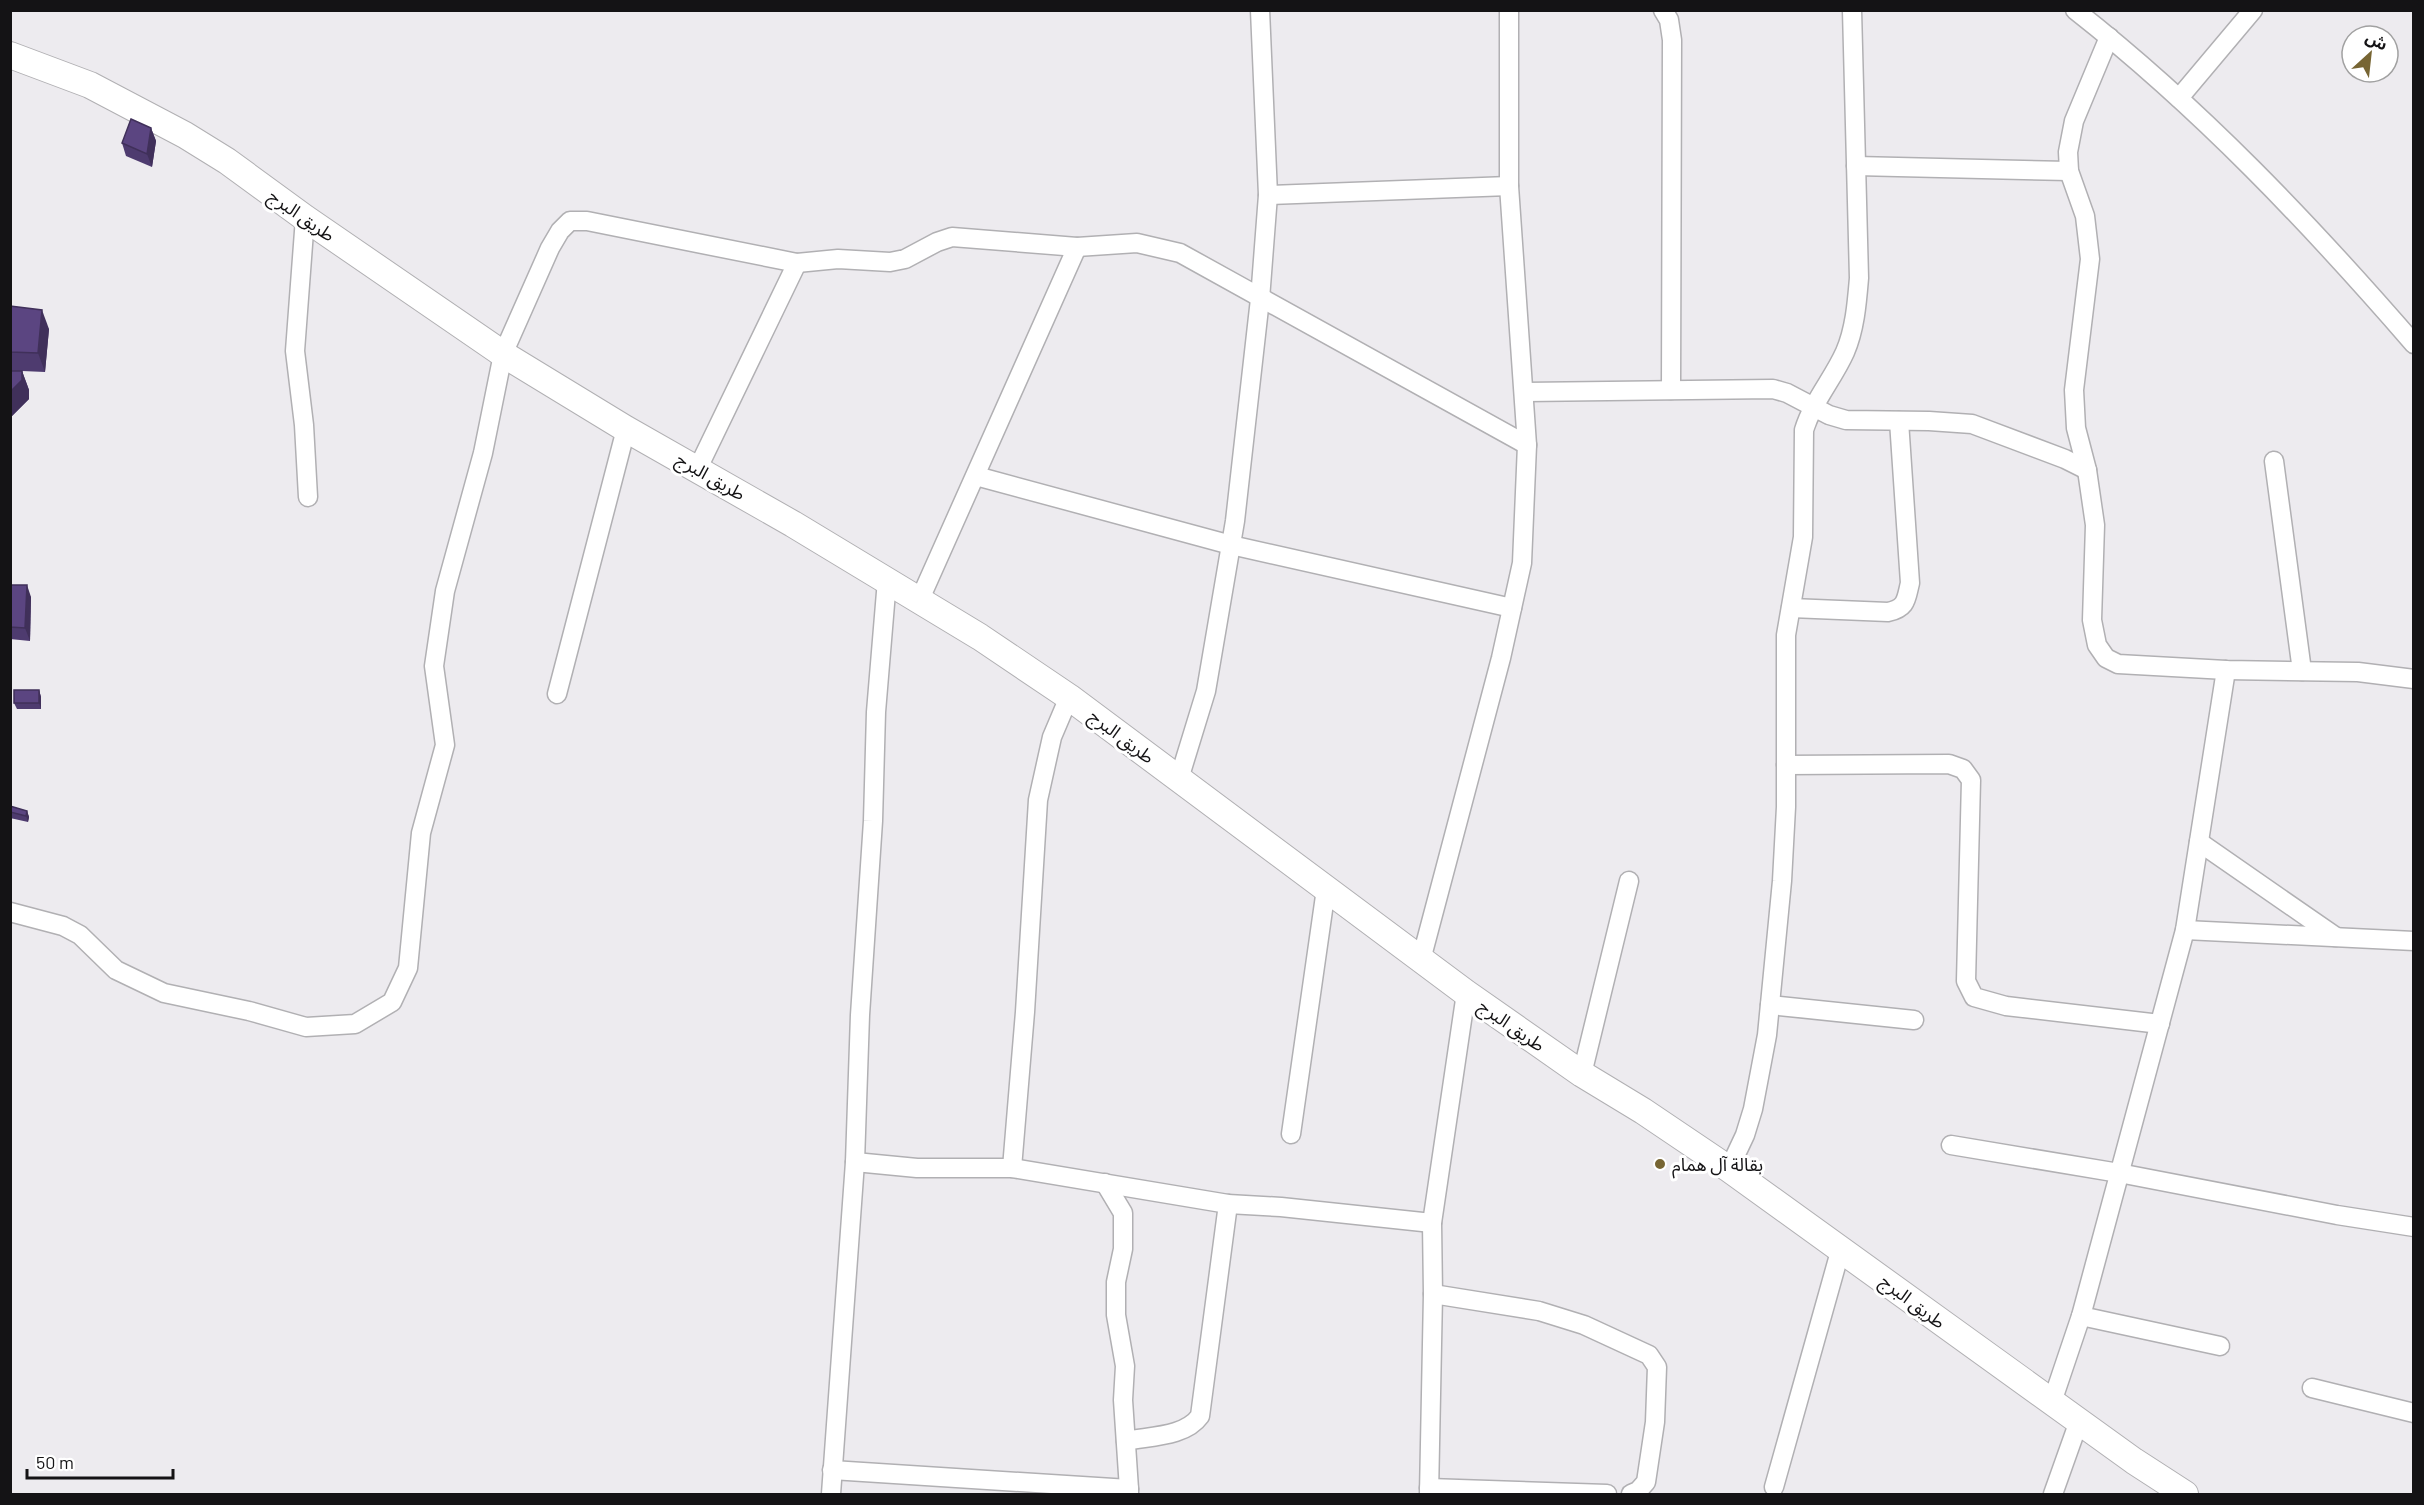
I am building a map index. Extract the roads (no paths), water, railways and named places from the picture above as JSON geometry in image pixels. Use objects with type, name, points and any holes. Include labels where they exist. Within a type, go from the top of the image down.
[{"type":"street","points":[[1179,778],[1206,691],[1231,545],[1260,298],[1268,195],[1260,10]]},
{"type":"street","points":[[1421,960],[1498,670],[1524,546],[1527,445],[1509,186],[1509,10]]},
{"type":"street","points":[[1663,10],[1669,20],[1672,40],[1671,390]]},
{"type":"street","points":[[1729,1169],[1745,1135],[1753,1109],[1759,1084],[1770,1005],[1782,881],[1786,765],[1786,635],[1803,537],[1804,430],[1813,407],[1846,351],[1857,305],[1852,10]]},
{"type":"street","points":[[2074,10],[2179,98],[2281,196],[2414,344]]},
{"type":"street","points":[[2179,98],[2250,12]]},
{"type":"street","points":[[2109,37],[2074,121],[2068,152],[2069,171],[2085,216],[2090,259],[2074,390],[2076,428],[2087,470],[2095,525],[2092,620],[2097,645],[2106,658],[2118,664],[2226,670],[2358,672],[2414,679]]},
{"type":"street","name":"طريق البرج","points":[[10,55],[90,85],[185,135],[227,161],[305,218],[502,354],[626,429],[698,468],[887,580],[1069,697],[1466,993],[1582,1074],[1643,1111],[1729,1169],[2052,1402],[2185,1494]]},
{"type":"street","points":[[1856,166],[2069,171]]},
{"type":"street","points":[[1268,195],[1509,186]]},
{"type":"street","points":[[305,218],[295,351],[304,425],[308,497]]},
{"type":"street","points":[[10,912],[63,926],[80,935],[116,970],[165,993],[249,1011],[306,1027],[355,1024],[392,1002],[408,968],[421,833],[445,745],[434,666],[445,591],[483,453],[502,354],[550,248],[560,231],[570,221],[587,221],[797,263],[838,259],[890,262],[905,259],[937,242],[952,237],[1077,247],[1137,243],[1180,253],[1527,445]]},
{"type":"street","points":[[920,600],[1077,247]]},
{"type":"street","points":[[698,468],[797,263]]},
{"type":"street","points":[[1525,392],[1773,389],[1846,420],[1972,424],[2065,459],[2087,470]]},
{"type":"street","points":[[1791,608],[1888,612],[1898,610],[1905,602],[1910,583],[1899,421]]},
{"type":"street","points":[[557,694],[626,429]]},
{"type":"street","points":[[2274,461],[2302,671]]},
{"type":"street","points":[[976,476],[1231,545],[1512,608]]},
{"type":"street","points":[[831,1494],[855,1162],[860,1015],[873,821],[876,712],[887,580]]},
{"type":"street","points":[[2052,1402],[2081,1316],[2185,930],[2226,670]]},
{"type":"street","points":[[1012,1168],[1025,1012],[1038,800],[1052,737],[1069,697]]},
{"type":"street","points":[[1786,765],[1949,764],[1963,769],[1971,780],[1972,788],[1966,981],[1974,997],[2006,1006],[2160,1024]]},
{"type":"street","points":[[2199,842],[2336,937]]},
{"type":"street","points":[[1582,1074],[1629,881]]},
{"type":"street","points":[[1291,1134],[1326,889]]},
{"type":"street","points":[[2185,930],[2414,941]]},
{"type":"street","points":[[1466,993],[1432,1223],[1429,1491],[1607,1494]]},
{"type":"street","points":[[1770,1005],[1914,1020]]},
{"type":"street","points":[[1951,1145],[2414,1227]]},
{"type":"street","points":[[855,1162],[917,1168],[1012,1168],[1228,1204],[1281,1207],[1432,1223]]},
{"type":"street","points":[[832,1470],[1129,1492],[1123,1400],[1125,1366],[1116,1315],[1116,1282],[1123,1249],[1123,1213],[1105,1183]]},
{"type":"street","points":[[1126,1440],[1173,1433],[1193,1425],[1200,1416],[1228,1204]]},
{"type":"street","points":[[1774,1487],[1841,1248]]},
{"type":"street","points":[[1433,1294],[1539,1311],[1584,1325],[1649,1355],[1657,1367],[1654,1422],[1646,1482],[1638,1491],[1631,1494]]},
{"type":"street","points":[[2081,1316],[2220,1346]]},
{"type":"street","points":[[2312,1388],[2414,1413]]},
{"type":"street","points":[[2053,1494],[2079,1421]]},
{"type":"place","name":"بقالة آل همام","points":[[1660,1164]]}]
